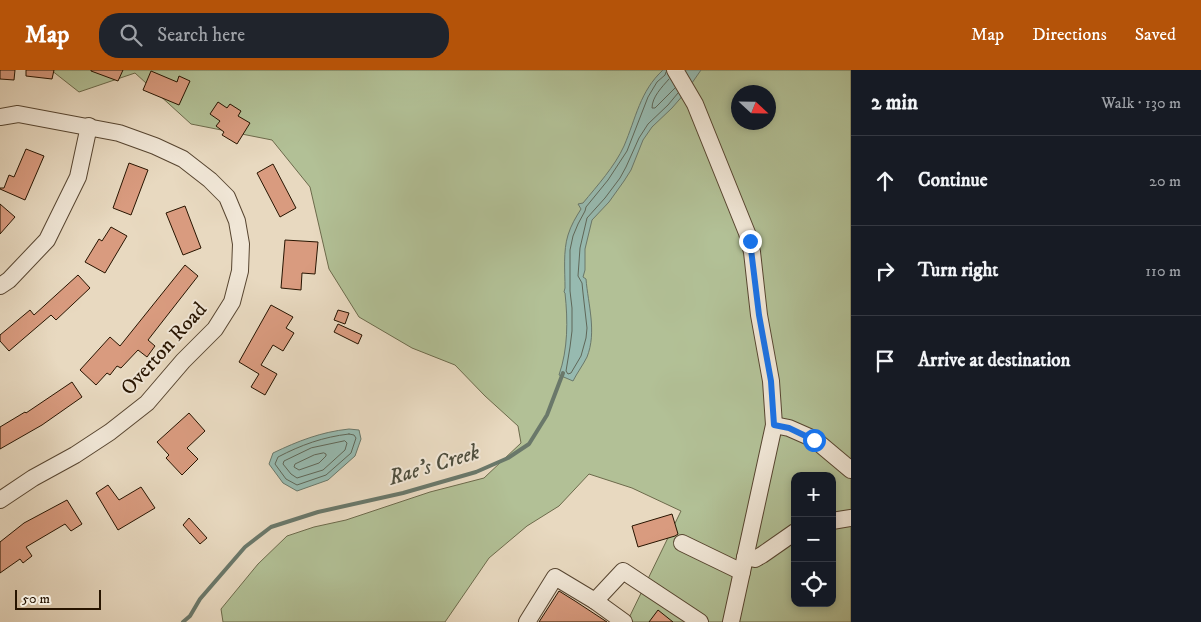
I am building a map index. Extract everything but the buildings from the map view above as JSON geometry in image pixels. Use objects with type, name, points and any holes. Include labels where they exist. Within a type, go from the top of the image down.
[{"type":"street","points":[[675,70],[695,104],[750,241],[759,315],[771,381],[774,425],[731,622]]},
{"type":"street","name":"Overton Road","points":[[0,117],[18,114],[89,126],[119,133],[184,159],[227,197],[237,221],[241,244],[240,271],[232,302],[215,329],[183,361],[147,403],[110,432],[76,455],[33,478],[0,500]]},
{"type":"street","points":[[0,286],[9,280],[47,240],[78,177],[89,126]]},
{"type":"street","points":[[774,425],[789,428],[814,440],[851,470]]},
{"type":"street","points":[[836,520],[851,518]]},
{"type":"street","points":[[682,543],[744,564],[762,555],[791,535]]},
{"type":"street","points":[[595,601],[623,571],[700,622]]},
{"type":"street","points":[[528,622],[555,578],[595,601],[624,622]]},
{"type":"green space","points":[[51,70],[851,70],[851,622],[627,622],[681,511],[632,488],[589,474],[559,506],[527,526],[489,558],[445,622],[223,622],[221,609],[258,564],[287,536],[314,527],[346,520],[430,492],[484,478],[521,443],[518,426],[455,365],[412,348],[359,317],[329,269],[310,187],[272,140],[191,124],[135,73],[79,92]]},
{"type":"water","points":[[663,70],[701,70],[685,93],[652,127],[643,140],[631,170],[624,181],[609,202],[592,220],[585,249],[583,277],[586,279],[592,328],[590,347],[587,357],[573,381],[559,375],[566,335],[567,314],[564,292],[566,241],[572,224],[581,209],[578,204],[583,203],[616,161],[624,146],[639,105],[655,78]]},
{"type":"water","points":[[349,429],[359,430],[361,439],[355,456],[328,480],[297,491],[283,483],[269,464],[273,453],[291,445],[319,435]]},
{"type":"waterway","name":"Rae's Creek","points":[[183,622],[190,616],[200,599],[245,547],[271,527],[318,512],[403,493],[476,472],[508,458],[529,444],[547,415],[563,373]]},
{"type":"route","points":[[750,241],[759,315],[771,381],[774,425],[800,432],[814,440]]}]
